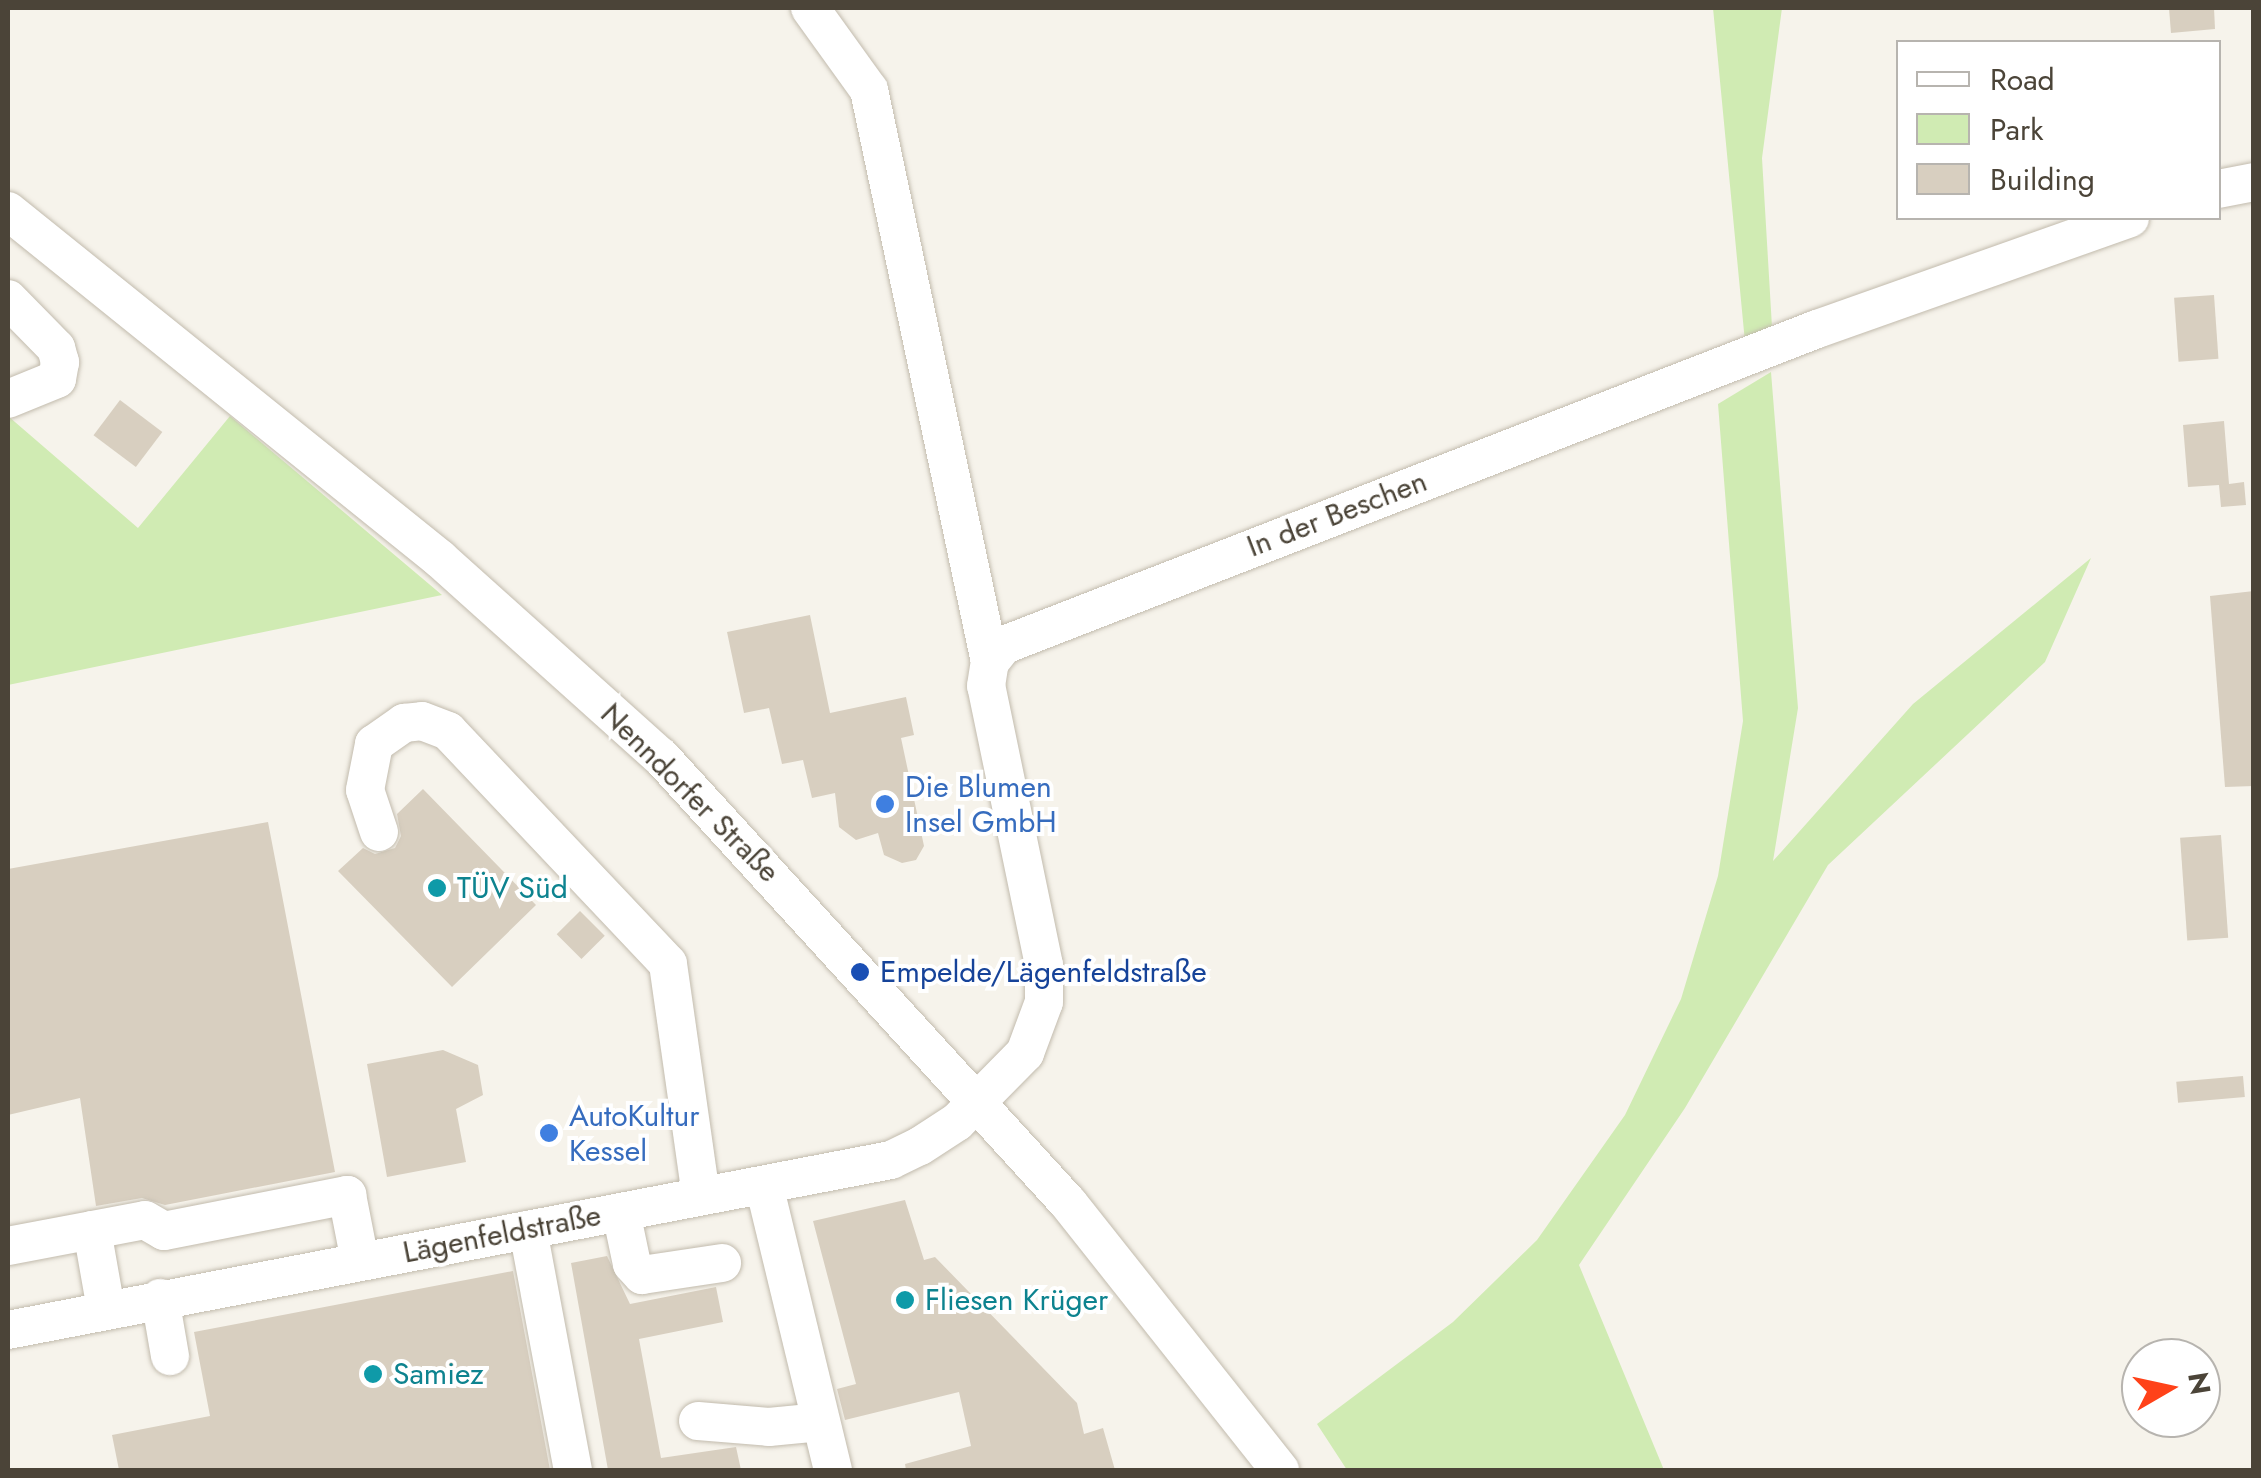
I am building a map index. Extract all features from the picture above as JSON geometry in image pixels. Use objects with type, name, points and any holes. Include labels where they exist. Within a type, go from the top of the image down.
[{"type":"street","points":[[810,8],[869,90],[990,662],[990,722],[1044,965],[1044,1002],[1025,1053],[978,1100]]},
{"type":"street","points":[[2221,188],[2254,182]]},
{"type":"street","name":"Nenndorfer Straße","points":[[8,211],[440,559],[661,757],[978,1100],[1096,1236],[1280,1470]]},
{"type":"street","name":"In der Beschen","points":[[990,662],[1026,631],[1800,335],[2124,220]]},
{"type":"street","points":[[8,298],[56,348],[60,362],[57,380],[8,399]]},
{"type":"street","points":[[379,832],[365,790],[374,744],[404,723],[422,721],[448,731],[668,964],[701,1196]]},
{"type":"street","name":"Lägenfeldstraße","points":[[10,1318],[106,1310],[890,1160],[957,1122],[978,1100]]},
{"type":"street","points":[[764,1185],[833,1470]]},
{"type":"street","points":[[8,1246],[145,1220],[164,1232],[347,1195],[360,1261]]},
{"type":"street","points":[[621,1212],[632,1264],[642,1275],[722,1263]]},
{"type":"street","points":[[92,1230],[106,1310]]},
{"type":"street","points":[[528,1230],[573,1470]]},
{"type":"street","points":[[160,1298],[170,1356]]},
{"type":"street","points":[[698,1420],[770,1427],[821,1422]]},
{"type":"green space","points":[[1713,8],[1782,8],[1762,158],[1772,327],[1745,342]]},
{"type":"green space","points":[[1771,372],[1798,708],[1773,861],[1913,704],[2091,558],[2045,662],[1828,865],[1685,1108],[1579,1265],[1664,1470],[1347,1470],[1317,1424],[1453,1322],[1537,1240],[1625,1115],[1681,999],[1718,876],[1743,721],[1718,404]]},
{"type":"green space","points":[[8,416],[138,528],[230,416],[442,595],[8,685]]},
{"type":"building","points":[[2169,8],[2214,8],[2215,29],[2171,33]]},
{"type":"building","points":[[2214,295],[2218,359],[2179,362],[2174,298]]},
{"type":"building","points":[[120,400],[162,432],[136,467],[94,435]]},
{"type":"building","points":[[2224,421],[2229,484],[2244,482],[2246,505],[2221,507],[2219,485],[2188,487],[2183,425]]},
{"type":"building","points":[[2254,591],[2254,786],[2225,787],[2210,596]]},
{"type":"building","points":[[810,615],[830,713],[906,697],[914,735],[901,738],[924,846],[916,860],[902,863],[884,855],[878,833],[856,840],[839,827],[835,793],[812,798],[803,760],[782,764],[769,708],[744,713],[727,632]]},
{"type":"building","name":"TÜV Süd","points":[[423,789],[536,905],[452,987],[338,871],[363,848],[375,854],[395,848],[401,836],[397,814]]},
{"type":"building","points":[[268,822],[335,1172],[165,1205],[142,1198],[96,1206],[80,1098],[8,1115],[8,869]]},
{"type":"building","points":[[2221,835],[2228,938],[2187,941],[2180,838]]},
{"type":"building","points":[[580,911],[605,936],[581,959],[557,934]]},
{"type":"building","points":[[443,1050],[478,1065],[483,1095],[456,1109],[466,1162],[387,1177],[367,1064]]},
{"type":"building","points":[[2243,1076],[2245,1097],[2178,1103],[2176,1082]]},
{"type":"building","name":"Fliesen Krüger","points":[[905,1200],[924,1260],[935,1257],[1077,1403],[1084,1434],[1103,1428],[1115,1470],[906,1470],[905,1464],[971,1446],[959,1392],[845,1420],[837,1389],[856,1384],[813,1221]]},
{"type":"building","points":[[607,1256],[630,1304],[716,1287],[723,1322],[639,1339],[661,1458],[736,1447],[741,1470],[608,1470],[571,1263]]},
{"type":"building","name":"Samiez","points":[[513,1271],[550,1470],[119,1470],[112,1435],[210,1416],[194,1332]]},
{"type":"place","name":"Die Blumen Insel GmbH","points":[[885,804]]},
{"type":"place","name":"TÜV Süd","points":[[437,888]]},
{"type":"place","name":"Empelde/Lägenfeldstraße","points":[[860,972]]},
{"type":"place","name":"AutoKultur Kessel","points":[[549,1133]]},
{"type":"place","name":"Fliesen Krüger","points":[[905,1300]]},
{"type":"place","name":"Samiez","points":[[373,1374]]}]
